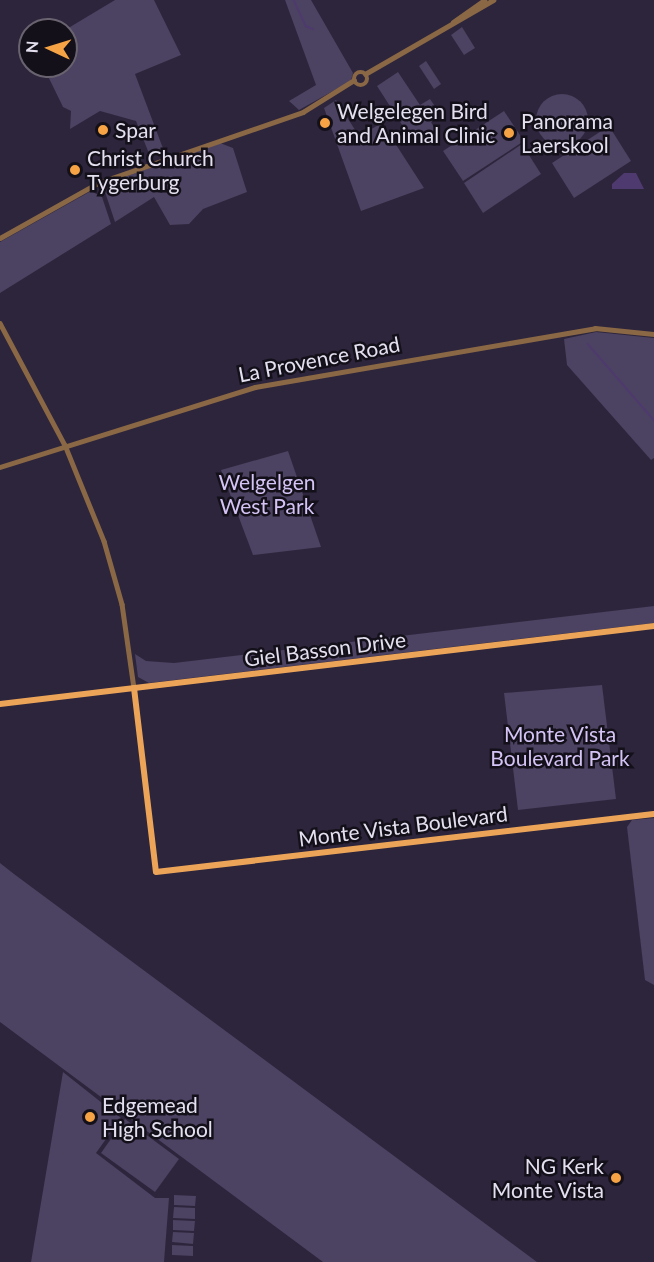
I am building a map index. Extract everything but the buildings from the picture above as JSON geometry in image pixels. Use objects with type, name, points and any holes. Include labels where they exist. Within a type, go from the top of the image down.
[{"type":"main road","name":"Giel Basson Drive","points":[[0,704],[654,627]]},
{"type":"main road","name":"Monte Vista Boulevard","points":[[134,688],[156,872],[654,814]]},
{"type":"street","points":[[453,22],[484,0]]},
{"type":"street","points":[[356,83],[358,73],[365,74],[376,70],[493,0]]},
{"type":"street","points":[[0,238],[98,183],[303,112],[356,83],[364,85],[376,70]]},
{"type":"street","points":[[365,74],[368,80]]},
{"type":"street","points":[[0,323],[65,445],[117,582],[134,688]]},
{"type":"street","name":"La Provence Road","points":[[0,467],[255,387],[595,328],[654,334]]},
{"type":"green space","points":[[115,0],[154,0],[181,55],[135,74],[164,151],[150,156],[136,121],[100,111],[70,129],[71,111],[63,107],[49,78],[78,78],[78,22]]},
{"type":"green space","points":[[285,0],[311,0],[353,73],[351,81],[299,110],[289,101],[316,85]]},
{"type":"green space","points":[[462,27],[475,48],[464,55],[451,35]]},
{"type":"green space","points":[[426,61],[441,84],[434,89],[419,66]]},
{"type":"green space","points":[[398,72],[420,105],[430,99],[441,115],[431,122],[436,131],[415,145],[377,86]]},
{"type":"green space","points":[[562,94],[572,96],[580,102],[586,110],[588,120],[586,130],[580,138],[572,144],[562,146],[552,144],[544,138],[538,130],[536,120],[538,110],[544,102],[552,96]]},
{"type":"green space","points":[[336,100],[359,136],[382,123],[424,188],[361,211],[324,108]]},
{"type":"green space","points":[[504,111],[524,141],[463,181],[443,151]]},
{"type":"green space","points":[[609,126],[631,161],[574,198],[552,163]]},
{"type":"green space","points":[[220,143],[233,148],[247,192],[203,209],[189,224],[170,225],[154,197],[115,222],[105,192],[110,182]]},
{"type":"green space","points":[[522,144],[541,174],[483,213],[464,183]]},
{"type":"green space","points":[[91,191],[102,197],[111,224],[0,293],[0,242]]},
{"type":"green space","points":[[596,332],[654,338],[654,458],[651,460],[567,365],[564,339]]},
{"type":"green space","name":"Welgelgen West Park","points":[[288,451],[321,547],[253,555],[221,470]]},
{"type":"green space","points":[[654,606],[654,623],[149,683],[138,677],[135,654],[146,661],[174,663]]},
{"type":"green space","name":"Monte Vista Boulevard Park","points":[[602,685],[616,799],[518,810],[504,693]]},
{"type":"green space","points":[[654,818],[654,985],[645,980],[627,827],[632,820]]},
{"type":"green space","points":[[0,863],[537,1262],[323,1262],[0,1022]]},
{"type":"green space","points":[[63,1072],[121,1118],[96,1153],[155,1198],[169,1198],[164,1262],[31,1262]]},
{"type":"green space","points":[[125,1119],[179,1159],[155,1192],[101,1153]]},
{"type":"green space","points":[[174,1195],[196,1196],[195,1206],[174,1205]]},
{"type":"green space","points":[[174,1207],[195,1208],[195,1219],[173,1218]]},
{"type":"green space","points":[[173,1220],[195,1221],[194,1231],[173,1230]]},
{"type":"green space","points":[[173,1232],[194,1233],[193,1244],[172,1242]]},
{"type":"green space","points":[[172,1245],[193,1246],[193,1256],[172,1255]]},
{"type":"shaded area","points":[[624,173],[636,173],[644,189],[612,189],[612,184]]},
{"type":"waterway","points":[[294,0],[306,26],[313,29]]},
{"type":"waterway","points":[[588,344],[654,420]]},
{"type":"place","name":"Welgelegen Bird and Animal Clinic","points":[[325,123]]},
{"type":"place","name":"Spar","points":[[103,130]]},
{"type":"place","name":"Panorama Laerskool","points":[[509,133]]},
{"type":"place","name":"Christ Church Tygerburg","points":[[75,170]]},
{"type":"place","name":"Edgemead High School","points":[[90,1117]]},
{"type":"place","name":"NG Kerk Monte Vista","points":[[616,1178]]}]
